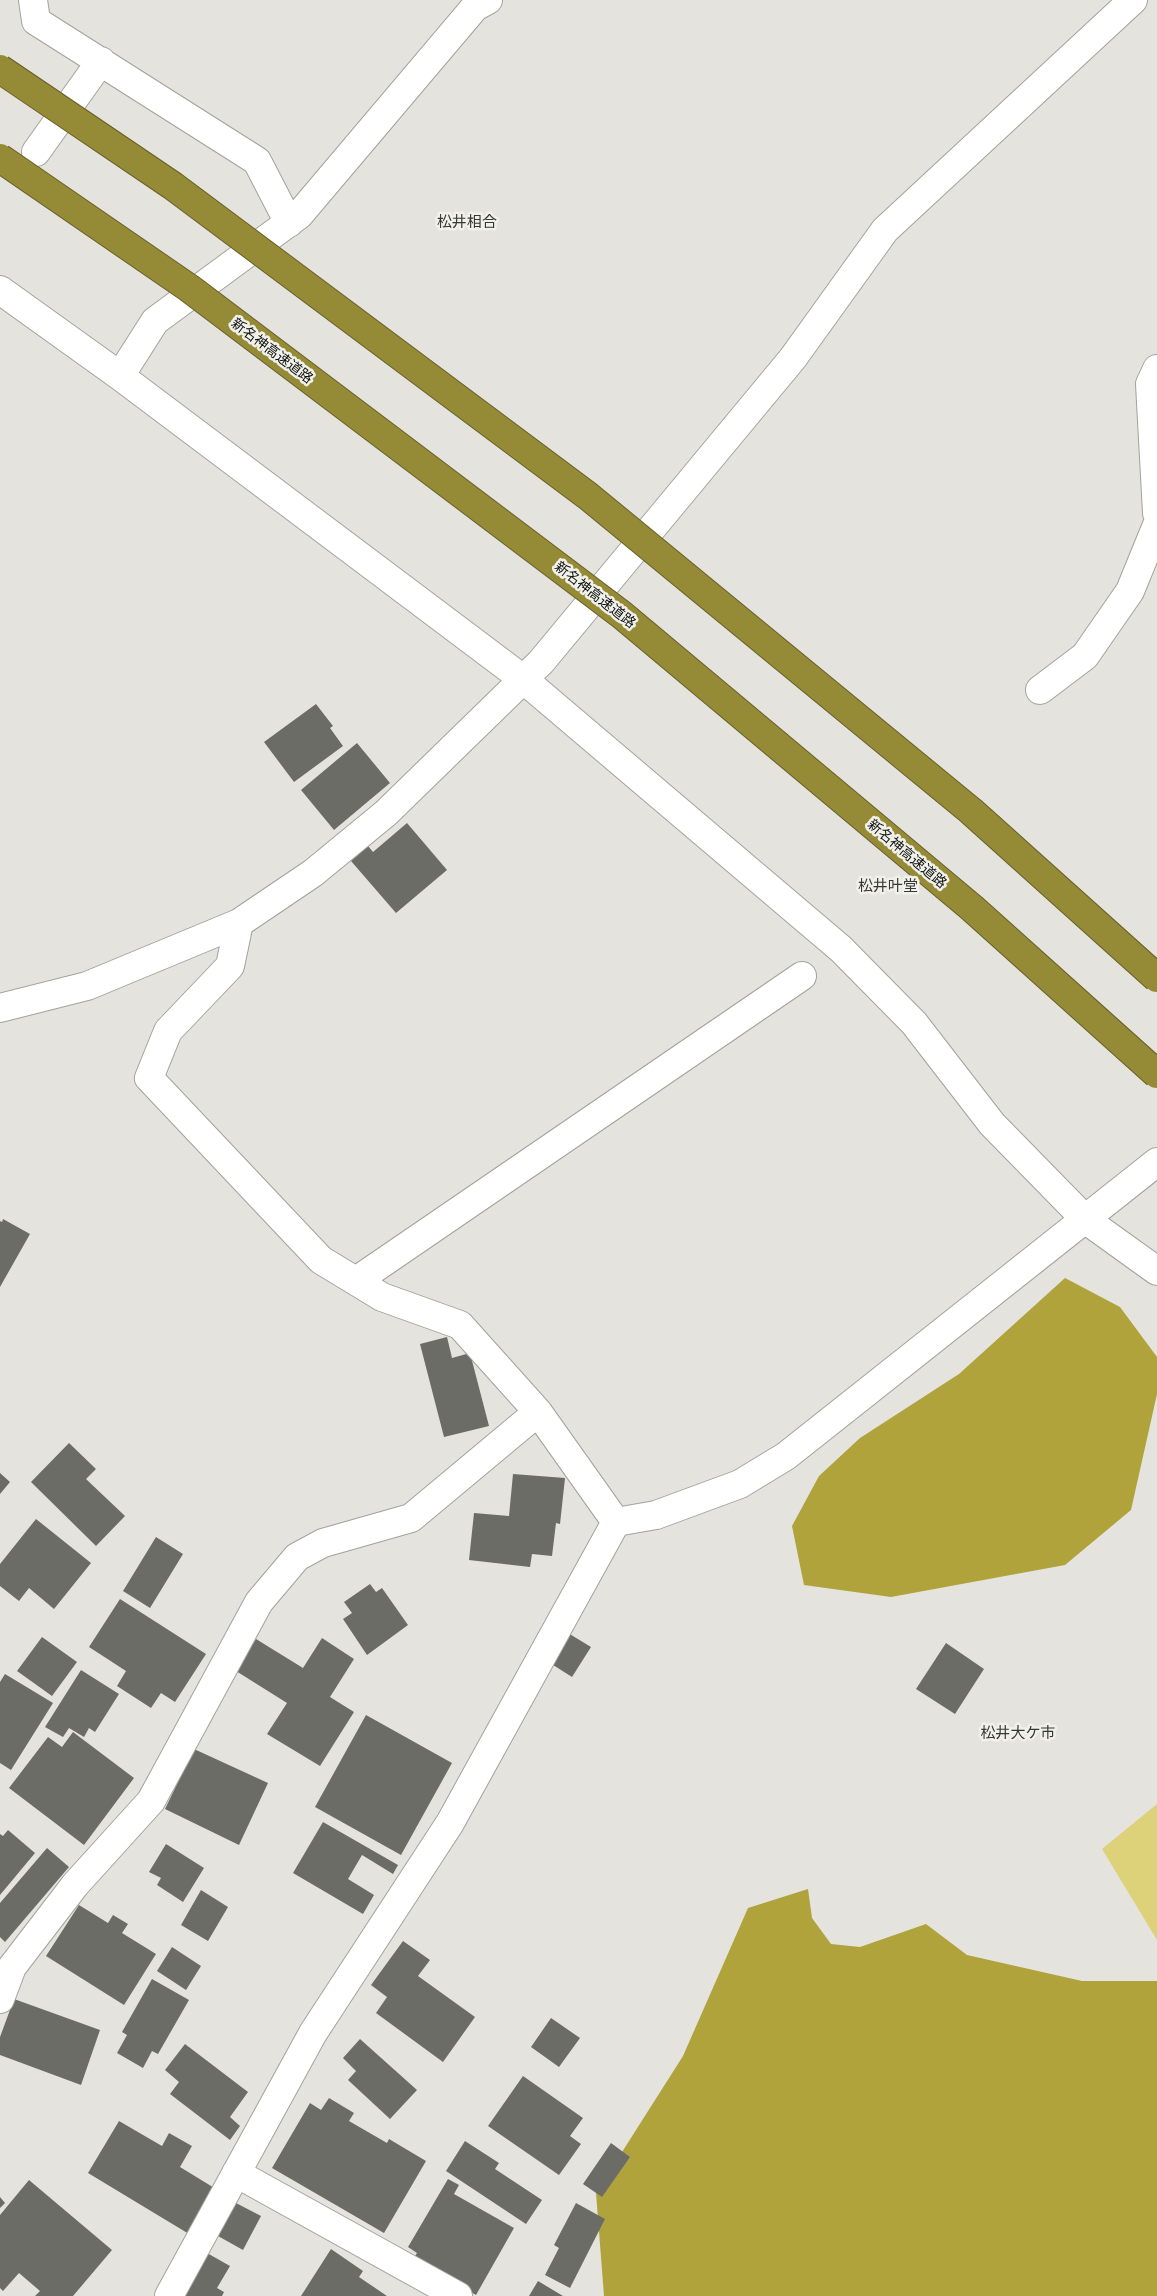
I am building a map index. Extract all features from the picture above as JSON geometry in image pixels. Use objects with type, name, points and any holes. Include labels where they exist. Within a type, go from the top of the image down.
[{"type":"highway","points":[[0,69],[173,186],[588,496],[971,811],[1157,978]]},
{"type":"highway","name":"新名神高速道路","points":[[0,158],[189,288],[622,615],[972,908],[1157,1074]]},
{"type":"street","points":[[33,0],[36,21],[257,161],[288,223]]},
{"type":"street","points":[[120,376],[155,321],[299,215],[476,7],[488,0]]},
{"type":"street","points":[[0,1008],[87,986],[239,922],[313,873],[386,813],[541,662],[793,358],[885,230],[1133,0]]},
{"type":"street","points":[[36,152],[101,62]]},
{"type":"street","points":[[0,290],[120,376],[523,679],[842,949],[914,1023],[992,1124],[1086,1220],[1157,1271]]},
{"type":"street","points":[[1157,369],[1150,384],[1157,513]]},
{"type":"street","points":[[1040,690],[1085,656],[1130,591],[1157,525]]},
{"type":"street","points":[[239,922],[230,966],[168,1031],[149,1078],[321,1260],[382,1297],[460,1324],[538,1412],[616,1522]]},
{"type":"street","points":[[356,1282],[802,976]]},
{"type":"street","points":[[616,1522],[656,1515],[740,1484],[786,1456],[1157,1162]]},
{"type":"street","points":[[0,1999],[12,1967],[75,1885],[151,1801],[260,1602],[297,1557],[323,1543],[410,1518],[538,1412]]},
{"type":"street","points":[[169,2296],[313,2033],[450,1823],[616,1522]]},
{"type":"street","points":[[236,2173],[458,2296]]},
{"type":"shaded area","points":[[1065,1278],[1120,1307],[1157,1357],[1157,1394],[1131,1510],[1065,1565],[891,1597],[804,1585],[792,1526],[819,1476],[860,1438],[959,1374]]},
{"type":"shaded area","points":[[1157,1804],[1157,1940],[1102,1849]]},
{"type":"shaded area","points":[[808,1889],[812,1918],[831,1944],[860,1947],[926,1924],[967,1955],[1082,1981],[1157,1981],[1157,2296],[604,2296],[596,2193],[683,2056],[748,1908]]},
{"type":"building","points":[[316,704],[333,726],[330,728],[343,746],[294,782],[264,742]]},
{"type":"building","points":[[357,743],[390,783],[334,830],[301,790]]},
{"type":"building","points":[[407,823],[447,870],[396,913],[351,861],[368,846],[373,852]]},
{"type":"building","points":[[3,1219],[30,1234],[0,1287],[0,1221],[2,1222]]},
{"type":"building","points":[[447,1337],[452,1358],[470,1353],[489,1426],[444,1437],[420,1344]]},
{"type":"building","points":[[69,1443],[96,1469],[86,1479],[125,1516],[96,1546],[31,1482]]},
{"type":"building","points":[[0,1473],[10,1482],[0,1494]]},
{"type":"building","points":[[513,1474],[565,1478],[560,1524],[556,1523],[552,1556],[532,1554],[530,1567],[469,1560],[474,1513],[509,1516]]},
{"type":"building","points":[[36,1519],[91,1563],[54,1609],[29,1588],[19,1601],[0,1586],[0,1564]]},
{"type":"building","points":[[156,1537],[183,1554],[150,1608],[123,1591]]},
{"type":"building","points":[[370,1584],[376,1592],[382,1588],[408,1625],[367,1655],[343,1619],[352,1613],[344,1602]]},
{"type":"building","points":[[120,1599],[206,1654],[175,1702],[161,1693],[151,1708],[117,1686],[126,1671],[89,1647]]},
{"type":"building","points":[[568,1633],[591,1647],[572,1677],[550,1663]]},
{"type":"building","points":[[42,1637],[77,1662],[52,1696],[17,1671]]},
{"type":"building","points":[[322,1638],[354,1659],[330,1697],[354,1712],[320,1766],[267,1734],[287,1703],[236,1671],[256,1639],[303,1668]]},
{"type":"building","points":[[946,1643],[984,1669],[955,1714],[916,1689]]},
{"type":"building","points":[[81,1670],[119,1694],[95,1732],[89,1728],[84,1737],[69,1728],[63,1737],[45,1727]]},
{"type":"building","points":[[5,1674],[53,1703],[11,1770],[0,1763],[0,1682]]},
{"type":"building","points":[[366,1715],[452,1763],[401,1855],[315,1807]]},
{"type":"building","points":[[73,1732],[134,1778],[84,1845],[9,1788],[48,1737],[62,1747]]},
{"type":"building","points":[[194,1749],[268,1783],[239,1845],[165,1809]]},
{"type":"building","points":[[323,1822],[398,1865],[393,1874],[362,1855],[348,1879],[374,1895],[363,1914],[293,1873]]},
{"type":"building","points":[[8,1830],[35,1853],[0,1895],[0,1834],[3,1836]]},
{"type":"building","points":[[166,1844],[204,1868],[183,1902],[157,1885],[161,1878],[149,1872]]},
{"type":"building","points":[[47,1848],[69,1867],[5,1942],[0,1937],[0,1903]]},
{"type":"building","points":[[201,1890],[228,1907],[208,1941],[181,1925]]},
{"type":"building","points":[[79,1905],[108,1923],[113,1915],[128,1924],[122,1933],[156,1954],[124,2005],[46,1956]]},
{"type":"building","points":[[403,1941],[430,1960],[418,1976],[475,2017],[443,2062],[376,2013],[387,1997],[371,1985]]},
{"type":"building","points":[[172,1947],[201,1966],[186,1990],[157,1971]]},
{"type":"building","points":[[152,1979],[189,2000],[158,2054],[152,2051],[143,2068],[117,2053],[127,2035],[122,2032]]},
{"type":"building","points":[[14,1999],[100,2030],[81,2085],[0,2055],[0,2037]]},
{"type":"building","points":[[551,2018],[580,2038],[559,2067],[531,2047]]},
{"type":"building","points":[[360,2039],[417,2090],[390,2119],[348,2080],[356,2071],[343,2058]]},
{"type":"building","points":[[185,2044],[248,2092],[230,2117],[240,2126],[230,2140],[170,2094],[179,2082],[165,2070]]},
{"type":"building","points":[[523,2076],[583,2118],[570,2136],[581,2144],[559,2175],[488,2126]]},
{"type":"building","points":[[329,2098],[354,2113],[349,2121],[387,2143],[389,2139],[426,2161],[384,2233],[272,2168],[310,2103],[321,2110]]},
{"type":"building","points":[[119,2121],[162,2146],[169,2133],[192,2146],[180,2167],[216,2189],[189,2234],[88,2173]]},
{"type":"building","points":[[465,2141],[499,2163],[495,2169],[542,2200],[526,2224],[446,2171]]},
{"type":"building","points":[[611,2143],[630,2157],[602,2197],[583,2184]]},
{"type":"building","points":[[448,2179],[459,2185],[454,2194],[514,2228],[476,2295],[413,2259],[417,2253],[408,2247]]},
{"type":"building","points":[[29,2180],[112,2250],[73,2296],[35,2296],[40,2291],[19,2273],[3,2291],[0,2288],[0,2215]]},
{"type":"building","points":[[0,2197],[5,2203],[0,2208]]},
{"type":"building","points":[[236,2203],[261,2216],[243,2250],[218,2236]]},
{"type":"building","points":[[576,2203],[605,2219],[570,2288],[545,2275],[559,2248],[554,2245]]},
{"type":"building","points":[[331,2249],[363,2271],[359,2277],[387,2296],[301,2296]]},
{"type":"building","points":[[207,2253],[230,2266],[217,2288],[224,2292],[222,2296],[182,2296]]},
{"type":"building","points":[[538,2281],[563,2296],[529,2296]]},
{"type":"district","name":"松井相合","points":[[467,222]]},
{"type":"district","name":"松井叶堂","points":[[888,886]]},
{"type":"district","name":"松井大ケ市","points":[[1018,1733]]}]
